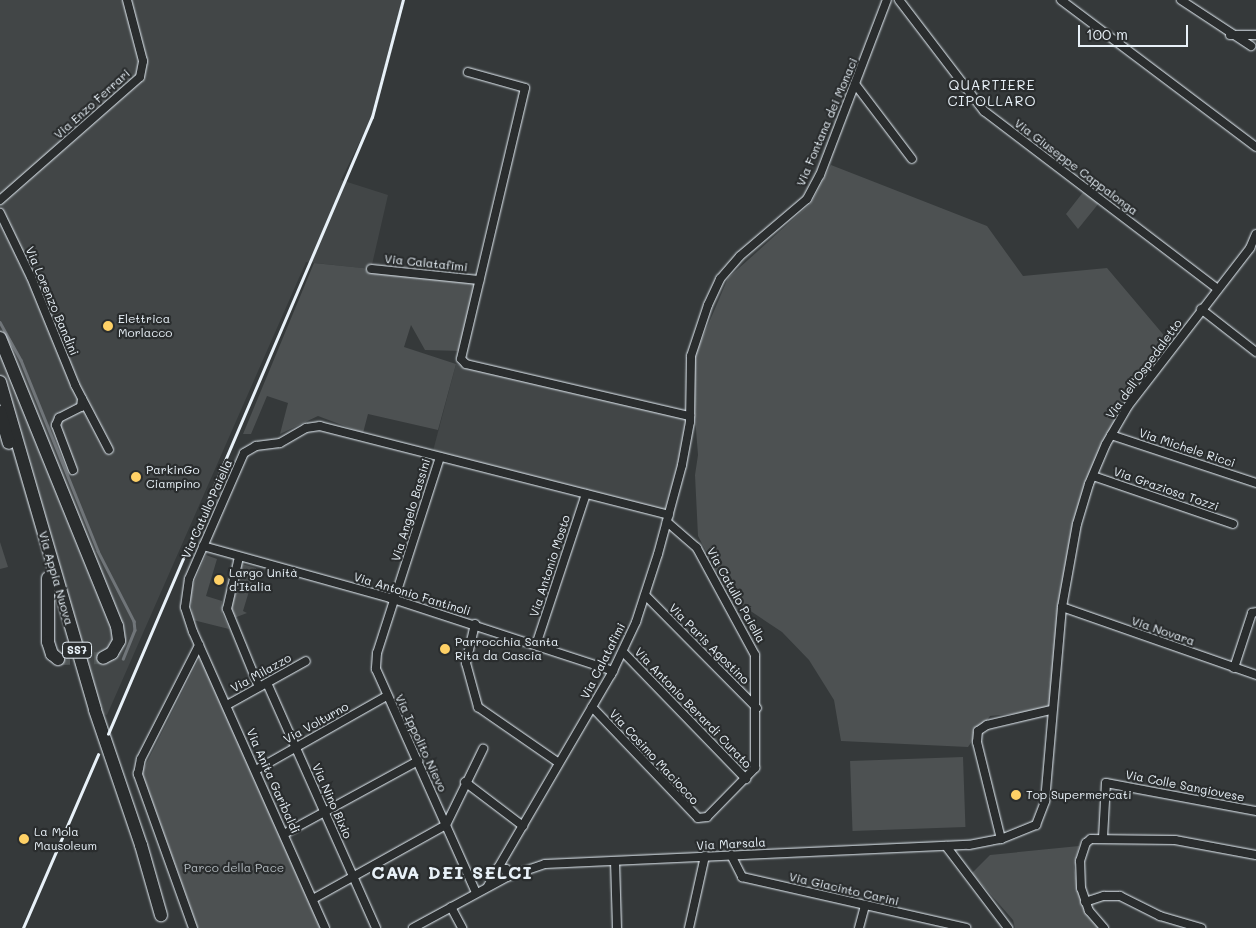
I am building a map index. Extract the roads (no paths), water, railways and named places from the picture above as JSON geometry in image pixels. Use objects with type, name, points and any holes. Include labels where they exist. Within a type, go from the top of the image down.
[{"type":"main road","points":[[0,338],[117,626],[119,641],[112,653],[103,658]]},
{"type":"main road","name":"Via Appia Nuova","points":[[0,382],[76,647],[161,915]]},
{"type":"main road","name":"Via Appia Nuova","points":[[0,412],[48,578],[131,839],[166,928]]},
{"type":"main road","points":[[48,578],[48,642],[52,654],[58,659]]},
{"type":"street","name":"Via Enzo Ferrari","points":[[0,200],[140,77],[143,61],[127,0]]},
{"type":"street","name":"Via Fontana dei Monaci","points":[[708,305],[720,279],[740,256],[807,199],[820,175],[887,0]]},
{"type":"street","name":"Via Giuseppe Cappalonga","points":[[899,0],[984,111],[1218,289]]},
{"type":"street","points":[[1061,0],[1256,147]]},
{"type":"street","points":[[1181,0],[1230,35],[1251,46],[1256,54]]},
{"type":"street","points":[[1230,35],[1256,35],[1251,46]]},
{"type":"street","name":"Via Calatafimi","points":[[468,72],[525,88],[489,230],[461,359],[466,364],[690,416]]},
{"type":"street","points":[[855,84],[912,159]]},
{"type":"street","name":"Via Lorenzo Bandini","points":[[0,213],[32,277],[82,399],[109,450]]},
{"type":"street","name":"Via dell'Ospedaletto","points":[[946,846],[1001,839],[1031,828],[1043,813],[1062,607],[1078,524],[1093,476],[1111,435],[1128,406],[1201,309],[1250,248],[1256,234]]},
{"type":"street","name":"Via Calatafimi","points":[[371,269],[479,280]]},
{"type":"street","name":"Via Calatafimi","points":[[488,886],[503,871],[523,826],[614,671],[645,595],[668,518],[690,416],[691,356],[708,305]]},
{"type":"street","points":[[1201,309],[1256,352]]},
{"type":"street","points":[[73,470],[56,425],[60,418],[80,407],[82,399]]},
{"type":"street","name":"Via Catullo Paiella","points":[[199,644],[187,614],[185,595],[203,546],[242,457],[253,447],[280,443],[306,428],[320,426],[586,494],[668,518],[697,548],[752,648],[757,665],[756,763],[746,779]]},
{"type":"street","name":"Via Michele Ricci","points":[[1111,435],[1256,483]]},
{"type":"street","name":"Via Angelo Bassini","points":[[396,600],[440,456]]},
{"type":"street","name":"Via Graziosa Tozzi","points":[[1093,476],[1233,524]]},
{"type":"street","name":"Via Antonio Mosto","points":[[536,645],[586,494]]},
{"type":"street","name":"Via Antonio Fantinoli","points":[[203,546],[476,624],[614,671]]},
{"type":"street","name":"Via Nino Bixio","points":[[239,557],[227,606],[233,628],[296,747],[376,928]]},
{"type":"street","name":"Via Paris Agostino","points":[[645,595],[757,708]]},
{"type":"street","name":"Via Ippolito Nievo","points":[[396,600],[375,661],[377,676],[418,761],[476,892]]},
{"type":"street","name":"Via Novara","points":[[1062,607],[1256,675]]},
{"type":"street","points":[[1234,668],[1252,612],[1256,612]]},
{"type":"street","points":[[476,624],[466,664],[478,707],[559,763]]},
{"type":"street","points":[[193,928],[138,774],[141,759],[199,644]]},
{"type":"street","name":"Via Anita Garibaldi","points":[[199,644],[325,928]]},
{"type":"street","name":"Via Antonio Berardi Curato","points":[[623,652],[746,779]]},
{"type":"street","name":"Via Milazzo","points":[[227,705],[306,661]]},
{"type":"street","name":"Via Volturno","points":[[256,770],[387,696]]},
{"type":"street","name":"Via Cosimo Maciocco","points":[[592,707],[696,817],[706,818],[746,779]]},
{"type":"street","points":[[1001,839],[977,742],[978,731],[987,725],[1052,710]]},
{"type":"street","points":[[313,899],[446,825],[465,782],[483,749]]},
{"type":"street","points":[[284,834],[418,761]]},
{"type":"street","points":[[465,782],[523,826]]},
{"type":"street","name":"Via Colle Sangiovese","points":[[1103,838],[1106,783],[1256,811]]},
{"type":"street","points":[[1104,928],[1093,918],[1085,902],[1079,872],[1080,861],[1086,843],[1103,838],[1175,840],[1256,855]]},
{"type":"street","points":[[946,846],[1008,928]]},
{"type":"street","name":"Via Marsala","points":[[503,871],[518,872],[545,864],[946,846]]},
{"type":"street","name":"Via Giacinto Carini","points":[[731,855],[742,877],[966,928]]},
{"type":"street","points":[[689,928],[705,856]]},
{"type":"street","points":[[615,861],[617,928]]},
{"type":"street","points":[[413,928],[488,886],[503,871]]},
{"type":"street","points":[[1085,902],[1104,896],[1120,896],[1160,916],[1201,928]]},
{"type":"street","points":[[859,928],[864,905]]},
{"type":"street","points":[[450,907],[462,928]]},
{"type":"waterway","points":[[0,322],[21,360],[98,551],[134,621],[135,630],[123,659]]},
{"type":"tunnel","points":[[58,659],[103,658]]},
{"type":"railway","points":[[108,734],[372,117],[403,0]]},
{"type":"railway","points":[[23,928],[98,755]]},
{"type":"place","name":"Elettrica Morlacco","points":[[108,326]]},
{"type":"place","name":"ParkinGo Ciampino","points":[[136,477]]},
{"type":"place","name":"Largo Unità d'Italia","points":[[219,580]]},
{"type":"place","name":"Parrocchia Santa Rita da Cascia","points":[[445,649]]},
{"type":"place","name":"Top Supermercati","points":[[1016,795]]},
{"type":"place","name":"La Mola Mausoleum","points":[[24,839]]},
{"type":"district","name":"QUARTIERE CIPOLLARO","points":[[992,94]]},
{"type":"district","name":"CAVA DEI SELCI","points":[[452,872]]},
{"type":"park label","name":"Parco della Pace","points":[[234,868]]}]
